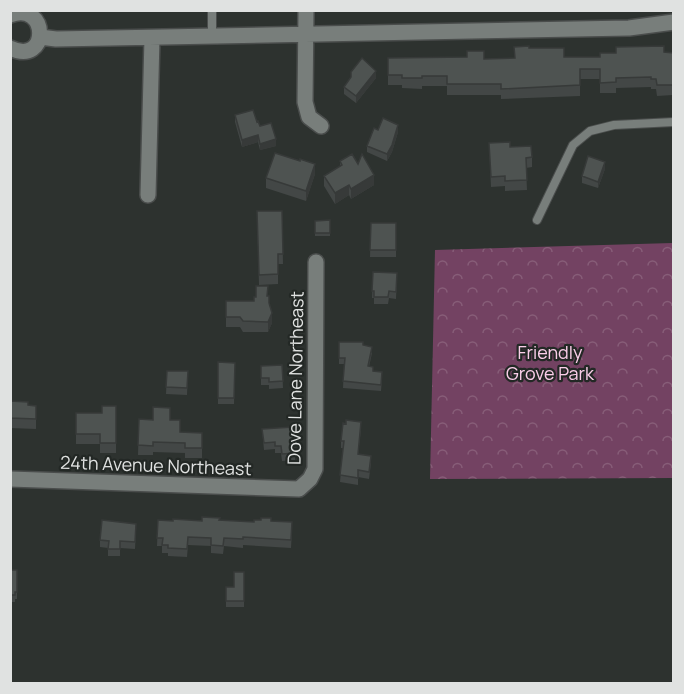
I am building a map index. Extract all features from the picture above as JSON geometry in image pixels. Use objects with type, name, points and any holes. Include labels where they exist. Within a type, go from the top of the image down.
[{"type":"street","points":[[306,10],[305,102],[309,117],[321,126]]},
{"type":"street","points":[[10,15],[20,12],[27,13],[32,15],[40,25],[40,37],[32,48],[26,51],[10,48]]},
{"type":"street","points":[[40,37],[56,39],[152,38],[629,28],[674,22]]},
{"type":"street","points":[[148,195],[152,38]]},
{"type":"street","name":"Dove Lane Northeast","points":[[299,489],[310,479],[315,469],[316,262]]},
{"type":"street","name":"24th Avenue Northeast","points":[[10,479],[299,489]]},
{"type":"lane","points":[[212,10],[212,36]]},
{"type":"lane","points":[[537,220],[573,145],[590,131],[614,125],[674,122]]},
{"type":"green space","name":"Friendly Grove Park","points":[[673,243],[673,478],[430,479],[435,250]]},
{"type":"building","points":[[529,46],[529,48],[564,48],[564,57],[600,57],[600,53],[616,53],[616,47],[664,46],[664,52],[674,53],[673,85],[657,85],[656,79],[651,79],[651,77],[616,78],[616,82],[600,83],[600,69],[580,69],[580,85],[501,89],[501,84],[447,84],[447,76],[402,78],[402,75],[388,75],[388,58],[467,57],[467,51],[484,51],[484,59],[515,58],[514,47]]},
{"type":"building","points":[[362,58],[376,71],[356,96],[344,87],[351,77],[351,72]]},
{"type":"building","points":[[253,110],[260,126],[271,123],[276,139],[260,144],[258,135],[242,140],[235,115]]},
{"type":"building","points":[[383,118],[398,125],[387,154],[367,146],[374,128],[378,130]]},
{"type":"building","points":[[510,142],[510,147],[531,146],[532,157],[526,158],[527,180],[505,181],[505,176],[491,177],[489,143]]},
{"type":"building","points":[[275,153],[315,164],[306,191],[266,178]]},
{"type":"building","points":[[352,154],[358,164],[362,154],[374,175],[351,189],[349,185],[335,193],[324,176],[342,165],[340,161]]},
{"type":"building","points":[[588,156],[605,162],[598,182],[582,176]]},
{"type":"building","points":[[257,211],[282,211],[283,254],[278,254],[278,274],[259,275]]},
{"type":"building","points":[[330,220],[330,233],[315,233],[315,221]]},
{"type":"building","points":[[371,223],[396,223],[396,250],[370,250]]},
{"type":"building","points":[[373,272],[397,273],[396,292],[389,291],[388,297],[374,297]]},
{"type":"building","points":[[256,286],[268,286],[267,296],[269,296],[272,313],[268,322],[243,321],[240,317],[226,317],[226,301],[254,301]]},
{"type":"building","points":[[339,342],[363,342],[363,345],[372,347],[368,366],[373,367],[373,371],[382,372],[381,385],[343,381],[345,358],[339,358]]},
{"type":"building","points":[[218,362],[235,363],[234,398],[218,398]]},
{"type":"building","points":[[282,365],[283,381],[269,382],[269,378],[261,378],[261,366]]},
{"type":"building","points":[[167,371],[188,371],[187,388],[166,387]]},
{"type":"building","points":[[10,401],[28,402],[28,405],[36,406],[36,419],[10,418]]},
{"type":"building","points":[[102,406],[116,406],[116,443],[100,443],[100,434],[76,434],[76,413],[102,413]]},
{"type":"building","points":[[153,407],[170,408],[170,420],[180,420],[180,432],[202,433],[202,448],[185,448],[185,443],[153,442],[153,446],[138,445],[139,419],[153,420]]},
{"type":"building","points":[[346,420],[361,422],[358,454],[371,456],[369,472],[358,470],[358,478],[340,475],[344,441],[341,441],[343,423],[346,424]]},
{"type":"building","points":[[293,427],[295,453],[282,454],[281,446],[275,446],[275,442],[264,443],[262,429]]},
{"type":"building","points":[[202,517],[254,522],[261,518],[271,518],[271,521],[292,522],[291,540],[224,538],[223,546],[211,545],[211,538],[188,537],[187,549],[168,548],[168,545],[162,545],[163,538],[157,538],[158,520],[202,521]]},
{"type":"building","points":[[102,520],[136,524],[135,542],[120,541],[120,549],[108,549],[109,541],[100,540]]},
{"type":"building","points":[[10,570],[17,570],[15,595],[10,595]]},
{"type":"building","points":[[234,572],[244,572],[244,601],[226,601],[226,587],[234,587]]}]
